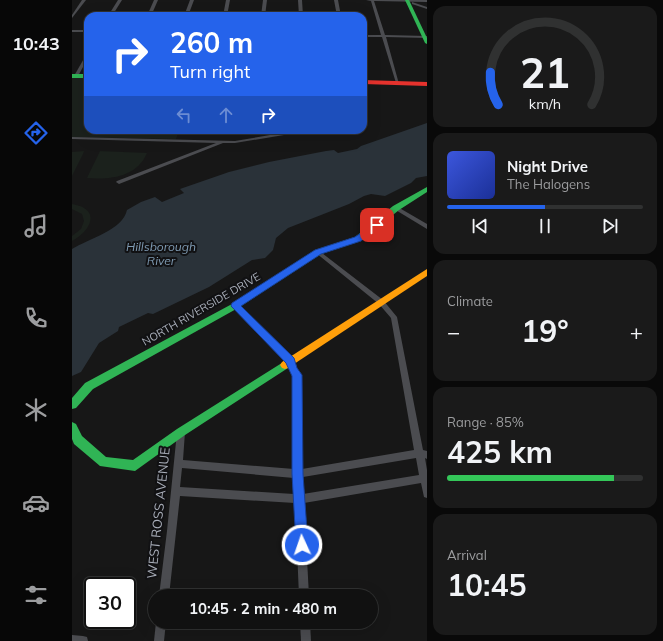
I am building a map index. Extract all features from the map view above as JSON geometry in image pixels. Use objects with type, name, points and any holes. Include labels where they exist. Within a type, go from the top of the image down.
[{"type":"street","points":[[72,17],[84,0]]},
{"type":"street","points":[[112,12],[120,0]]},
{"type":"street","points":[[151,12],[156,0]]},
{"type":"street","points":[[188,12],[192,0]]},
{"type":"street","points":[[226,12],[228,0]]},
{"type":"street","points":[[263,12],[264,0]]},
{"type":"street","points":[[300,0],[301,12]]},
{"type":"street","points":[[336,0],[338,12]]},
{"type":"street","points":[[368,0],[427,1]]},
{"type":"street","points":[[372,0],[398,83]]},
{"type":"street","points":[[409,1],[427,7]]},
{"type":"street","points":[[367,36],[426,39],[409,1]]},
{"type":"street","points":[[72,31],[84,31]]},
{"type":"street","points":[[74,76],[84,61]]},
{"type":"street","points":[[367,82],[427,84]]},
{"type":"street","points":[[72,138],[223,142],[244,141],[285,134]]},
{"type":"street","points":[[119,182],[223,142]]},
{"type":"street","name":"NORTH RIVERSIDE DRIVE","points":[[72,405],[89,386],[235,306],[318,252],[358,239],[396,208],[427,189]]},
{"type":"street","points":[[396,208],[427,227]]},
{"type":"street","points":[[318,252],[381,302],[394,317],[423,454],[427,494]]},
{"type":"street","points":[[72,427],[78,440],[104,462],[134,466],[181,432],[427,272]]},
{"type":"street","points":[[235,306],[291,361],[293,370],[297,375],[298,474],[304,589]]},
{"type":"street","name":"WEST ROSS AVENUE","points":[[165,589],[181,432]]},
{"type":"street","points":[[178,464],[298,474],[423,454]]},
{"type":"street","points":[[176,491],[299,499],[425,478]]},
{"type":"street","points":[[158,641],[160,629]]},
{"type":"street","points":[[305,629],[306,641]]},
{"type":"street","points":[[72,640],[83,641]]},
{"type":"shaded area","points":[[72,77],[84,77],[84,134],[178,134],[176,139],[72,137]]},
{"type":"shaded area","points":[[84,151],[83,154],[72,176],[72,152]]},
{"type":"shaded area","points":[[100,151],[147,153],[137,167],[130,172],[113,177],[87,178]]},
{"type":"shaded area","points":[[72,204],[87,210],[90,215],[90,221],[84,232],[72,241],[72,236],[81,229],[84,221],[82,214],[72,209]]},
{"type":"water","name":"Hillsborough River","points":[[427,123],[427,176],[416,178],[411,183],[385,196],[371,194],[364,196],[349,204],[288,228],[276,238],[273,250],[265,258],[252,260],[209,287],[153,314],[148,313],[119,327],[118,331],[99,343],[81,372],[72,376],[72,249],[112,228],[124,217],[127,210],[141,202],[155,197],[162,202],[184,193],[180,189],[229,172],[269,162],[326,151],[334,150],[338,153],[357,149],[361,146]]},
{"type":"traffic: fast","points":[[407,0],[427,43]]},
{"type":"traffic: fast","points":[[72,76],[84,76]]},
{"type":"traffic: fast","points":[[72,405],[89,386],[235,306],[318,252],[358,239],[396,208],[427,189]]},
{"type":"traffic: fast","points":[[72,427],[78,440],[104,462],[135,466],[181,432],[285,365]]},
{"type":"traffic: slow","points":[[285,365],[427,272]]},
{"type":"traffic: jam","points":[[367,82],[427,84]]},
{"type":"route","points":[[302,545],[298,474],[297,375],[293,370],[291,361],[235,306],[318,252],[358,239],[377,225]]}]
